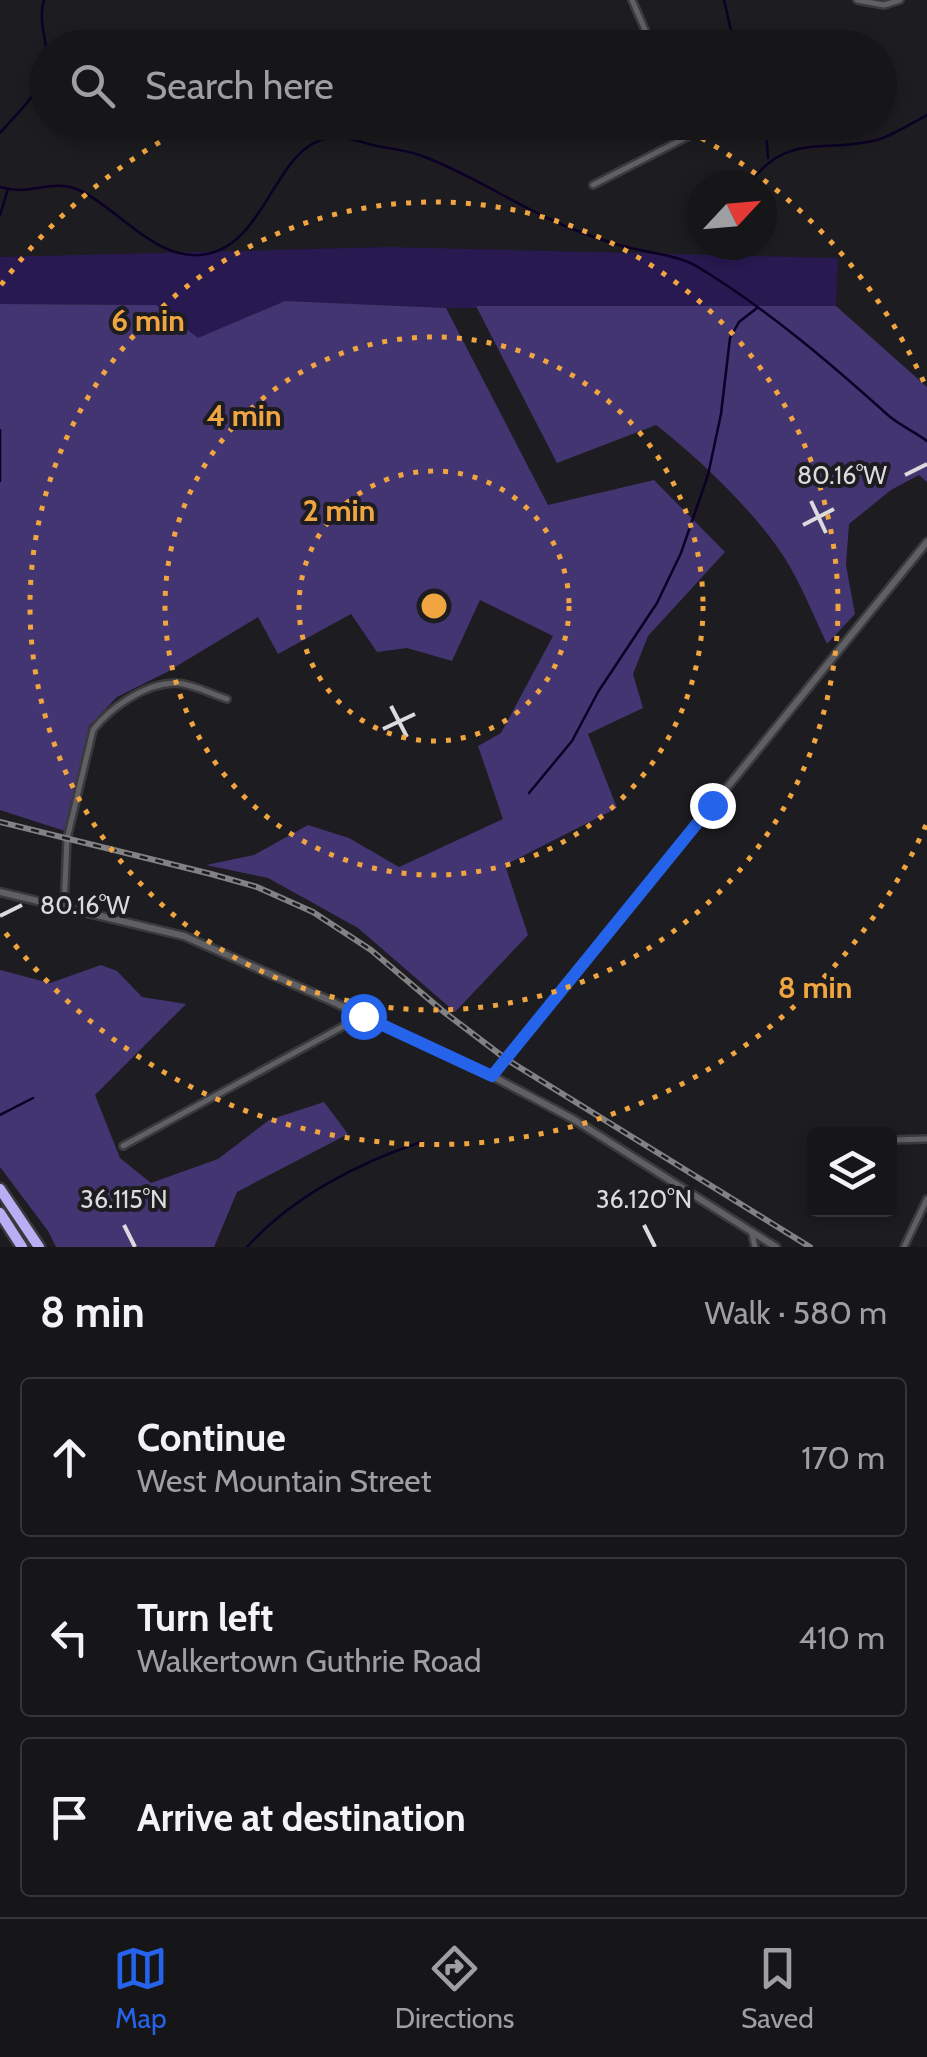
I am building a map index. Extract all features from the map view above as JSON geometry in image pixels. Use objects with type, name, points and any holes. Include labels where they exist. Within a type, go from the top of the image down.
[{"type":"highway","points":[[0,1188],[38,1247]]},
{"type":"highway","points":[[0,1213],[22,1247]]},
{"type":"main road","points":[[506,1059],[927,542]]},
{"type":"main road","points":[[0,892],[184,936],[363,1016],[573,1119],[775,1247]]},
{"type":"street","points":[[632,0],[646,30]]},
{"type":"street","points":[[857,0],[879,5],[900,0]]},
{"type":"street","points":[[592,185],[681,140]]},
{"type":"street","points":[[64,907],[66,839],[93,730],[126,700],[173,683],[227,700]]},
{"type":"street","points":[[123,1146],[363,1016]]},
{"type":"street","points":[[492,1076],[506,1059]]},
{"type":"street","points":[[897,1140],[927,1139]]},
{"type":"street","points":[[904,1247],[927,1198]]},
{"type":"street","points":[[750,1231],[756,1247]]},
{"type":"shaded area","points":[[391,247],[687,254],[687,260],[838,258],[836,306],[446,308],[285,301],[198,339],[156,305],[0,304],[0,257]]},
{"type":"shaded area","points":[[285,301],[446,308],[548,505],[654,480],[725,552],[648,636],[633,674],[643,708],[588,734],[617,808],[505,865],[528,935],[455,1012],[358,928],[268,878],[206,865],[254,855],[308,825],[349,838],[399,867],[503,819],[478,746],[501,733],[553,636],[480,600],[452,661],[407,648],[377,652],[351,614],[278,654],[258,617],[117,697],[89,726],[68,832],[0,810],[0,304],[156,305],[198,338]]},
{"type":"shaded area","points":[[476,306],[836,306],[927,387],[927,482],[919,475],[891,490],[849,524],[846,565],[855,614],[827,644],[795,576],[764,529],[711,472],[656,425],[557,463]]},
{"type":"shaded area","points":[[101,965],[117,971],[142,997],[186,1004],[95,1095],[120,1158],[151,1183],[218,1159],[269,1120],[324,1102],[348,1134],[237,1192],[214,1247],[56,1247],[0,1167],[0,970],[50,983]]},
{"type":"waterway","points":[[43,30],[44,0]]},
{"type":"waterway","points":[[724,0],[731,30]]},
{"type":"waterway","points":[[0,133],[30,99]]},
{"type":"waterway","points":[[897,131],[927,115]]},
{"type":"waterway","points":[[0,187],[71,187],[167,249],[199,255],[222,249],[240,236],[294,160],[309,145],[323,140]]},
{"type":"waterway","points":[[349,140],[412,153],[575,230],[698,267],[773,318],[889,416],[927,441]]},
{"type":"waterway","points":[[766,140],[768,158]]},
{"type":"waterway","points":[[761,170],[792,151],[877,140]]},
{"type":"waterway","points":[[0,215],[8,189]]},
{"type":"waterway","points":[[529,793],[572,741],[598,692],[657,603],[681,553],[708,475],[721,414],[730,338],[739,322],[757,308]]},
{"type":"waterway","points":[[0,430],[0,481]]},
{"type":"waterway","points":[[0,1115],[33,1098]]},
{"type":"waterway","points":[[247,1247],[305,1197],[374,1160],[421,1142]]},
{"type":"railway","points":[[0,822],[257,887],[313,912],[371,950],[506,1059],[810,1247]]},
{"type":"route","points":[[363,1016],[492,1076],[712,805]]}]
